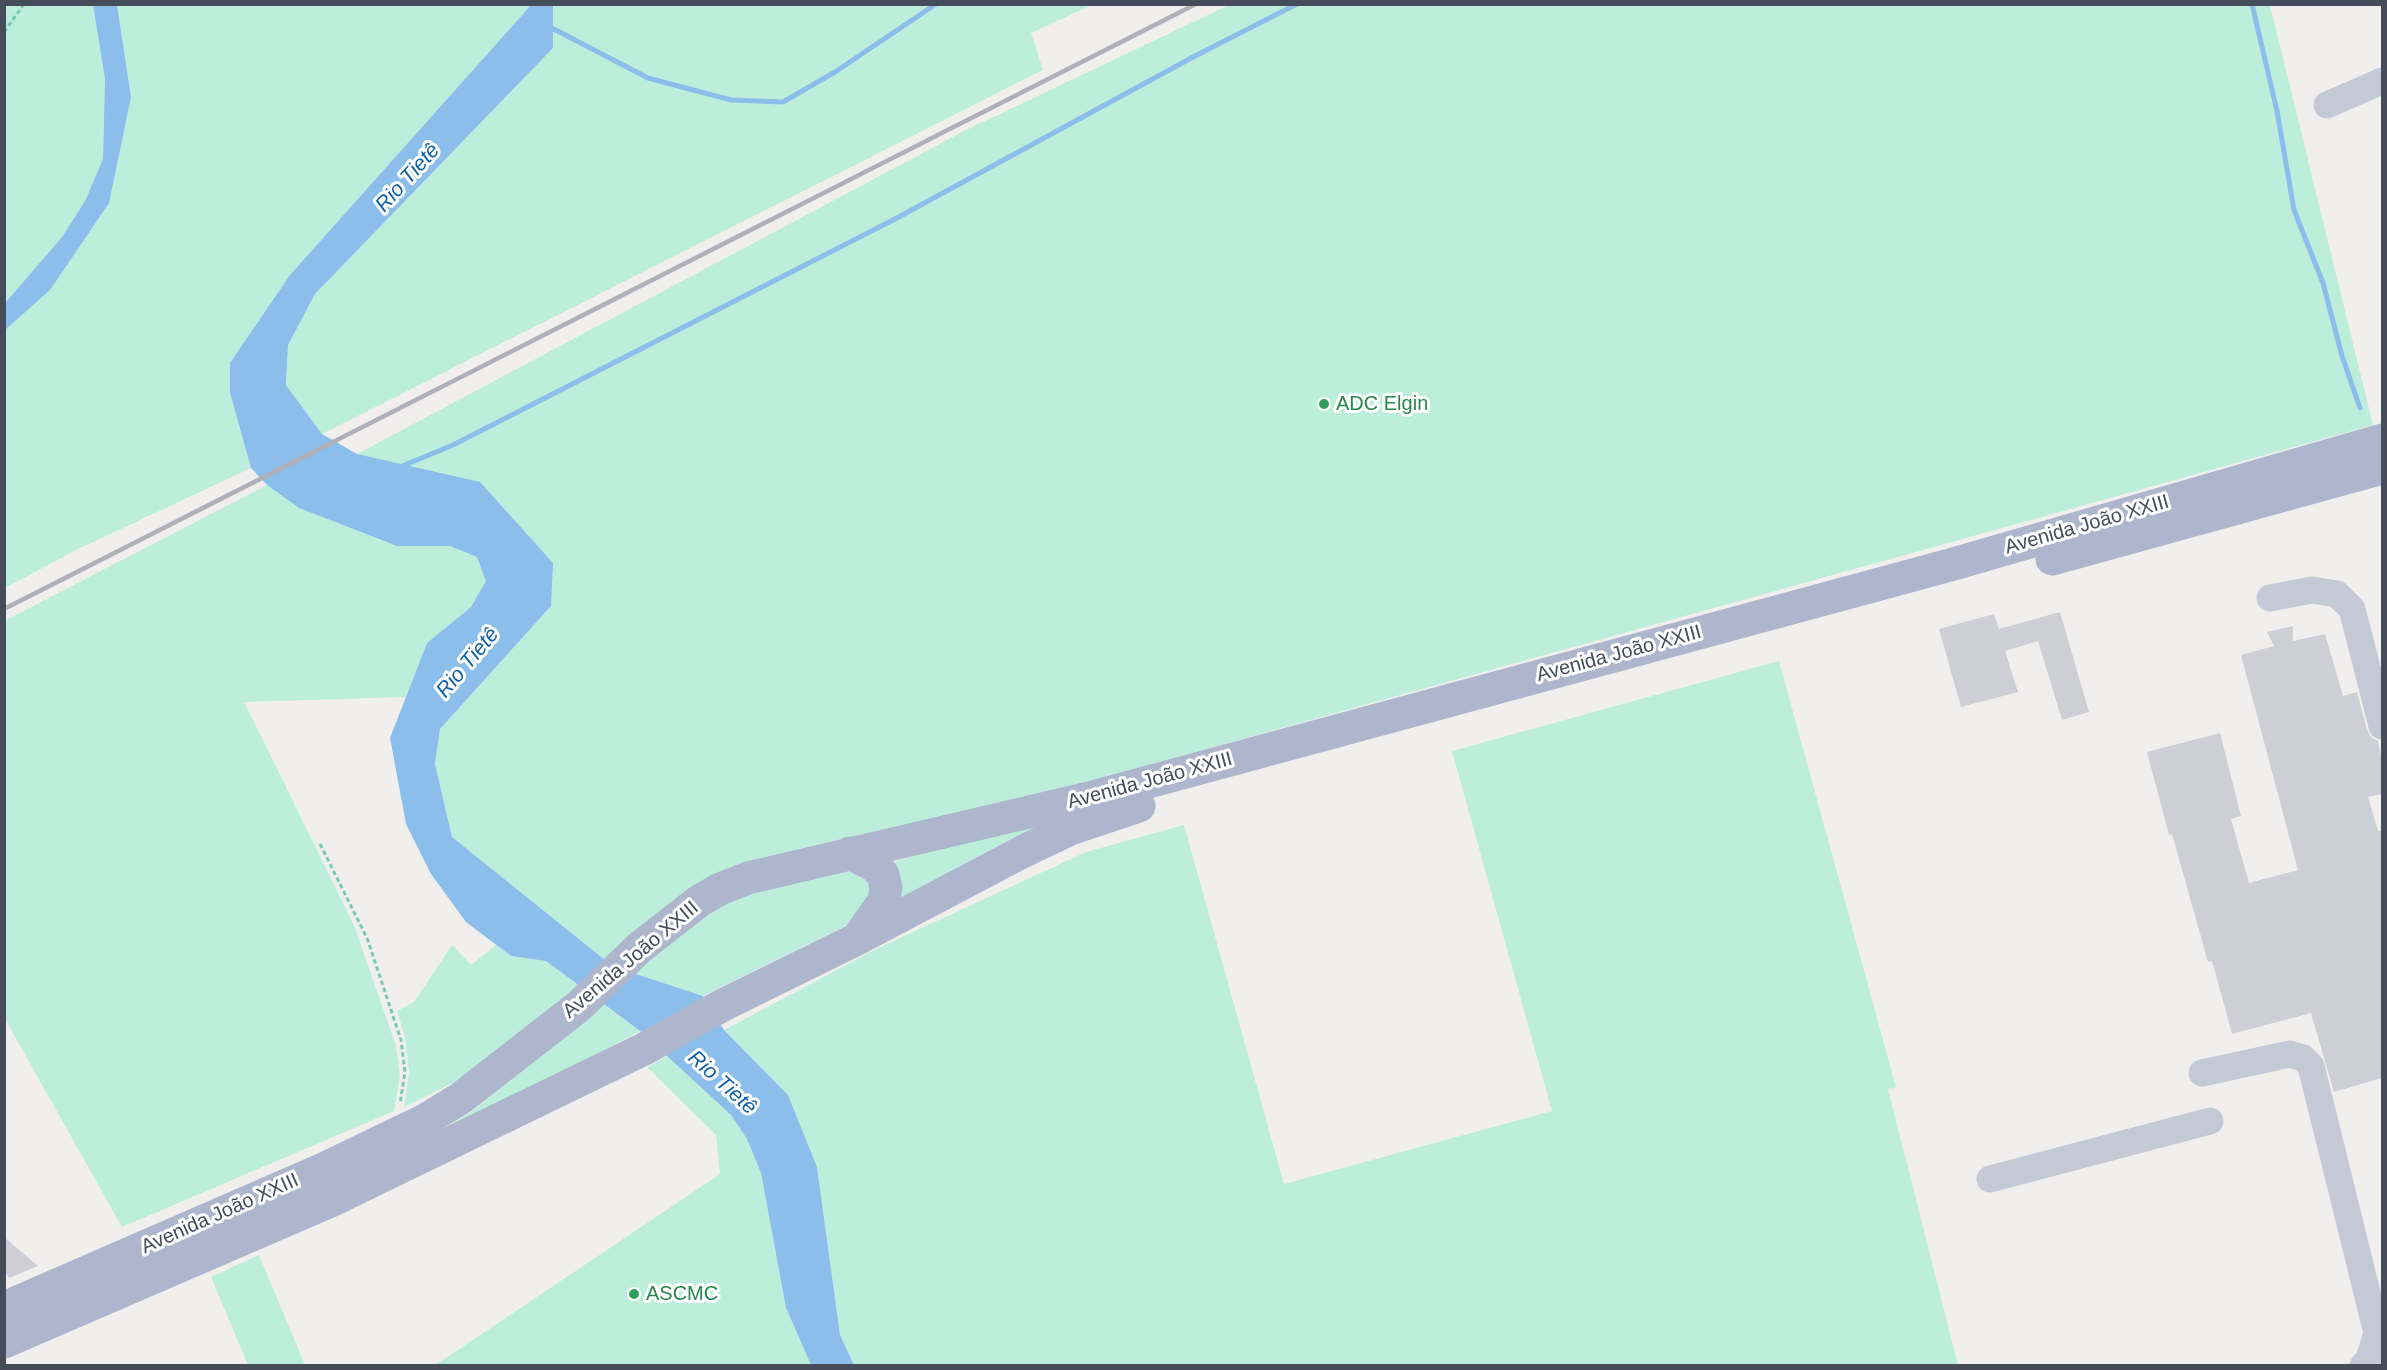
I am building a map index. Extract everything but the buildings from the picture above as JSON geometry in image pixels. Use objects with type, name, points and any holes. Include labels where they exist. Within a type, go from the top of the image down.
[{"type":"main road","name":"Avenida João XXIII","points":[[20,1294],[319,1170],[395,1135],[461,1098],[579,1006],[639,948],[699,901],[720,889],[748,878],[1172,776],[1950,565],[2382,440]]},
{"type":"main road","name":"Avenida João XXIII","points":[[4,1342],[335,1199],[644,1049],[723,1005],[1070,829],[1123,811],[2382,468]]},
{"type":"main road","points":[[850,853],[875,866],[883,875],[886,888],[884,902],[857,939]]},
{"type":"lane","points":[[2327,105],[2382,81]]},
{"type":"lane","points":[[2270,598],[2312,590],[2337,594],[2352,609],[2382,726]]},
{"type":"lane","points":[[2202,1074],[2290,1054],[2302,1058],[2311,1066],[2377,1334],[2369,1359],[2363,1365]]},
{"type":"lane","points":[[1990,1179],[2210,1121]]},
{"type":"path","points":[[4,32],[24,4]]},
{"type":"path","points":[[320,844],[367,938],[401,1040],[405,1072],[395,1135]]},
{"type":"green space","points":[[1231,4],[2270,5],[2373,425],[918,829],[714,875],[687,889],[605,960],[452,837],[435,764],[440,729],[551,606],[357,454],[966,130]]},
{"type":"green space","points":[[5,5],[93,5],[105,79],[103,159],[85,201],[62,237],[5,303]]},
{"type":"green space","points":[[117,5],[531,5],[290,275],[230,393],[251,468],[76,550],[5,588],[4,330],[50,290],[131,97]]},
{"type":"green space","points":[[553,5],[1092,5],[1031,33],[1043,70],[322,434],[286,385],[288,345],[315,294],[553,48]]},
{"type":"green space","points":[[267,485],[299,508],[397,546],[451,546],[477,557],[486,581],[471,607],[427,643],[406,697],[244,702],[354,925],[396,1046],[400,1076],[394,1111],[122,1227],[5,1019],[4,621]]},
{"type":"green space","points":[[1779,661],[1896,1087],[1888,1089],[1958,1365],[854,1365],[840,1335],[817,1167],[788,1095],[724,1030],[878,948],[1086,852],[1184,825],[1284,1184],[1552,1111],[1452,751]]},
{"type":"green space","points":[[1083,811],[899,899],[902,882],[898,872],[888,863]]},
{"type":"green space","points":[[852,869],[865,870],[878,891],[847,925],[703,996],[636,974],[636,969],[691,921],[733,897]]},
{"type":"green space","points":[[452,945],[471,965],[496,945],[511,956],[546,961],[580,987],[512,1045],[453,1083],[404,1107],[409,1072],[405,1037],[397,1011],[414,1002]]},
{"type":"green space","points":[[603,1004],[640,1031],[439,1138],[437,1132],[474,1110]]},
{"type":"green space","name":"ASCMC","points":[[668,1056],[731,1115],[747,1139],[761,1173],[786,1308],[811,1365],[434,1366],[720,1174],[716,1135],[647,1067]]},
{"type":"green space","points":[[259,1255],[305,1365],[248,1365],[211,1277]]},
{"type":"water","points":[[93,5],[117,5],[131,97],[109,203],[50,290],[5,330],[5,303],[62,237],[85,201],[103,159],[105,79]]},
{"type":"water","name":"Rio Tietê","points":[[531,5],[553,5],[553,48],[315,294],[288,345],[286,385],[322,434],[357,454],[480,482],[553,563],[551,606],[440,729],[435,764],[452,837],[605,960],[636,974],[703,996],[724,1030],[788,1095],[817,1167],[840,1335],[854,1365],[811,1365],[786,1308],[761,1173],[747,1139],[731,1115],[640,1031],[546,961],[511,956],[466,922],[431,874],[406,824],[390,738],[427,643],[471,607],[486,581],[477,557],[450,546],[397,546],[299,508],[267,485],[251,468],[230,393],[230,363],[290,275]]},
{"type":"waterway","points":[[548,26],[648,78],[731,100],[783,102],[835,72],[936,4]]},
{"type":"waterway","points":[[400,467],[453,445],[895,219],[1195,56],[1297,4]]},
{"type":"waterway","points":[[2252,4],[2277,111],[2294,210],[2323,283],[2342,356],[2360,408]]},
{"type":"railway","points":[[4,609],[1196,4]]},
{"type":"place","name":"ADC Elgin","points":[[1324,404]]},
{"type":"place","name":"ASCMC","points":[[634,1294]]}]
